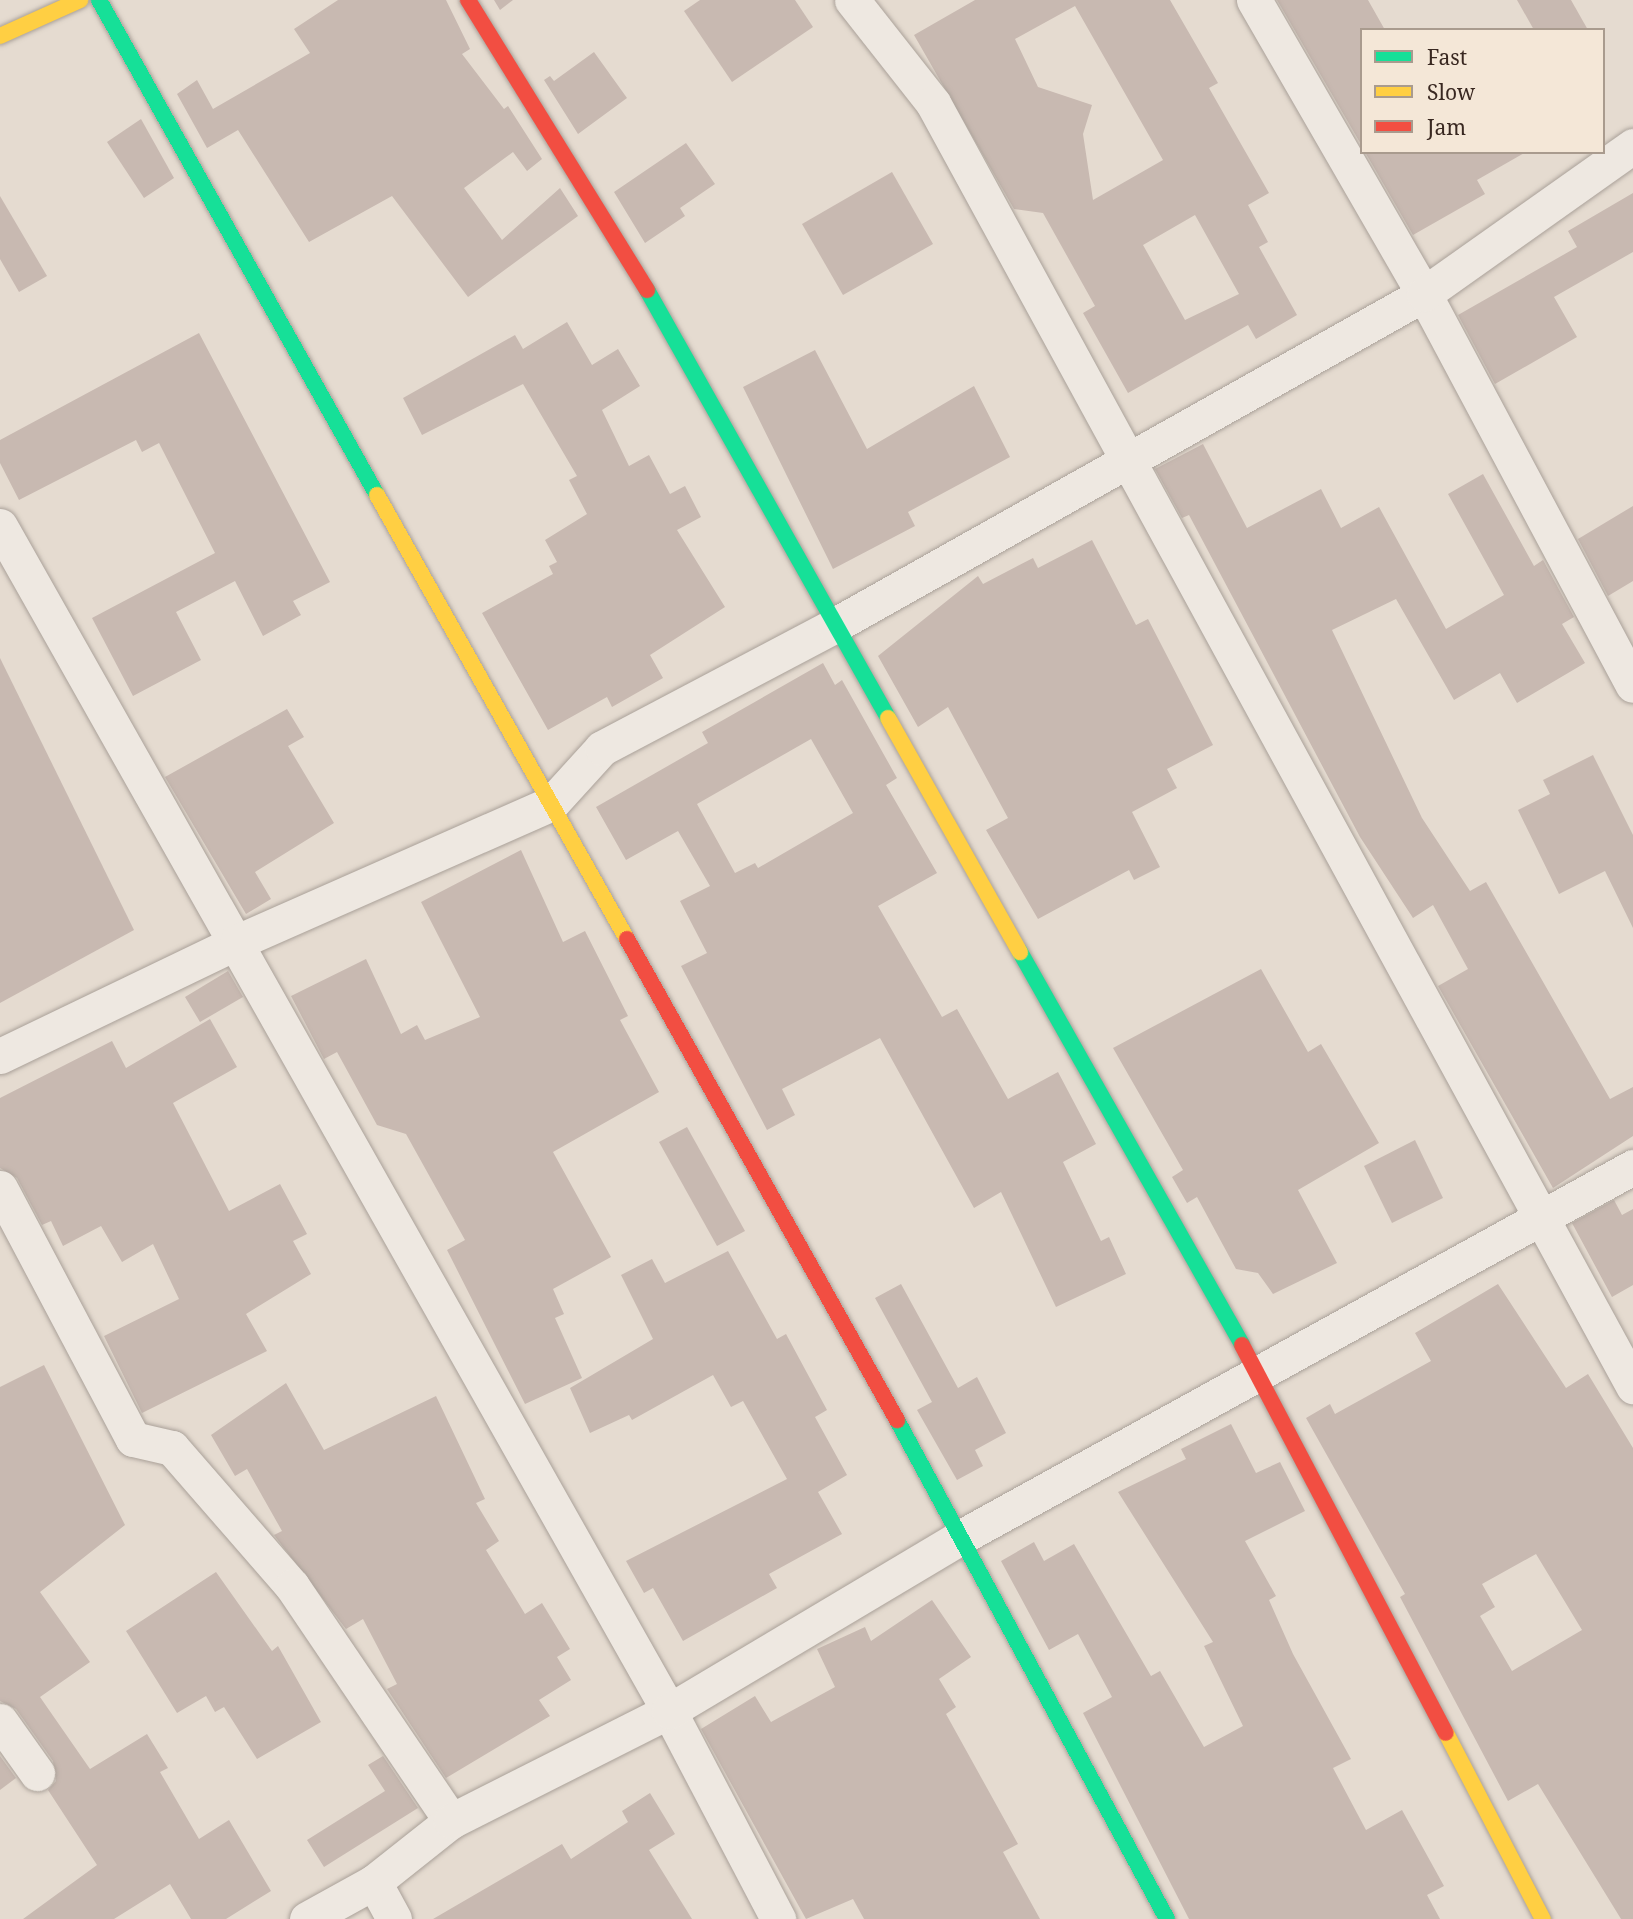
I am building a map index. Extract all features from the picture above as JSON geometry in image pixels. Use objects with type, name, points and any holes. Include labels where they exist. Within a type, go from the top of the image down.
[{"type":"main road","points":[[0,36],[80,0]]},
{"type":"main road","points":[[99,0],[963,1536],[1167,1919]]},
{"type":"main road","points":[[468,0],[622,246],[1259,1375],[1543,1919]]},
{"type":"street","points":[[852,0],[933,103],[1131,460],[1633,1386]]},
{"type":"street","points":[[1254,0],[1424,294],[1633,685]]},
{"type":"street","points":[[0,1056],[237,942],[552,803],[602,747],[835,625],[1424,294],[1633,146]]},
{"type":"street","points":[[0,526],[669,1711],[778,1919]]},
{"type":"street","points":[[307,1919],[374,1882],[451,1821],[669,1711],[963,1536],[1633,1167]]},
{"type":"street","points":[[0,1188],[133,1439],[172,1448],[292,1586],[451,1821]]},
{"type":"street","points":[[0,1721],[37,1773]]},
{"type":"street","points":[[374,1882],[394,1919]]},
{"type":"building","points":[[338,0],[446,0],[470,49],[462,54],[504,109],[508,106],[542,159],[527,171],[513,152],[464,188],[502,240],[560,188],[578,216],[468,297],[392,196],[309,242],[238,130],[207,148],[177,94],[197,80],[213,109],[310,53],[294,29]]},
{"type":"building","points":[[494,0],[513,0],[500,10]]},
{"type":"building","points":[[700,0],[795,0],[813,27],[732,82],[684,11]]},
{"type":"building","points":[[975,0],[1170,0],[1218,83],[1209,88],[1269,193],[1248,205],[1268,242],[1259,247],[1297,315],[1256,339],[1248,325],[1128,393],[1083,313],[1095,306],[1043,213],[1014,209],[914,35]],"holes":[[[1075,6],[1163,160],[1093,200],[1083,134],[1092,105],[1038,87],[1015,39]],[[1195,215],[1239,294],[1185,320],[1143,245]]]},
{"type":"building","points":[[1277,0],[1368,0],[1384,28],[1360,28],[1360,143]]},
{"type":"building","points":[[1517,0],[1571,0],[1587,28],[1533,28]]},
{"type":"building","points":[[594,52],[627,98],[578,134],[544,80],[550,76],[554,81]]},
{"type":"building","points":[[141,119],[174,178],[144,198],[107,142]]},
{"type":"building","points":[[686,143],[715,184],[680,208],[685,216],[645,243],[614,192]]},
{"type":"building","points":[[1366,154],[1522,154],[1477,180],[1485,194],[1413,235]]},
{"type":"building","points":[[892,172],[933,244],[843,295],[802,224]]},
{"type":"building","points":[[1633,193],[1633,252],[1554,297],[1577,337],[1495,384],[1458,315],[1577,247],[1568,231]]},
{"type":"building","points":[[0,196],[47,276],[19,292],[0,259]]},
{"type":"building","points":[[567,322],[592,365],[618,349],[640,386],[602,410],[629,466],[649,455],[670,494],[685,486],[701,517],[677,530],[725,607],[650,655],[663,678],[612,707],[607,697],[548,730],[482,613],[553,574],[549,566],[557,562],[545,540],[587,514],[569,480],[577,476],[523,384],[422,435],[403,398],[515,335],[523,349]]},
{"type":"building","points":[[199,333],[330,582],[293,601],[301,615],[263,636],[235,581],[176,612],[201,660],[133,696],[92,618],[215,553],[159,443],[142,452],[136,440],[19,500],[0,463],[0,440]]},
{"type":"building","points":[[815,350],[867,449],[974,386],[1010,457],[908,512],[915,526],[833,569],[743,387]]},
{"type":"building","points":[[1203,444],[1247,528],[1321,489],[1341,528],[1379,507],[1446,629],[1504,595],[1448,494],[1483,474],[1534,566],[1543,560],[1574,617],[1562,624],[1585,663],[1517,703],[1500,673],[1454,700],[1396,599],[1332,630],[1422,818],[1470,891],[1486,882],[1610,1099],[1633,1087],[1633,1136],[1553,1188],[1438,986],[1468,969],[1433,905],[1413,918],[1360,837],[1189,515],[1182,518],[1155,469]]},
{"type":"building","points":[[1633,506],[1633,581],[1608,596],[1578,539]]},
{"type":"building","points":[[1092,540],[1136,625],[1148,619],[1213,745],[1167,769],[1177,788],[1132,812],[1160,867],[1134,880],[1129,870],[1038,919],[986,830],[1008,818],[948,707],[918,727],[878,656],[978,576],[983,584],[1033,558],[1038,568]]},
{"type":"building","points":[[0,658],[134,930],[0,1003]]},
{"type":"building","points":[[823,663],[835,685],[842,680],[897,778],[886,785],[937,873],[878,906],[942,1017],[957,1009],[1008,1099],[1058,1072],[1096,1144],[1063,1162],[1101,1241],[1109,1237],[1126,1274],[1056,1307],[1001,1192],[974,1208],[880,1038],[782,1089],[795,1115],[767,1130],[681,966],[707,953],[680,901],[710,886],[678,831],[626,860],[596,807],[708,743],[702,732]],"holes":[[[811,739],[853,813],[758,868],[755,863],[735,873],[697,804]]]},
{"type":"building","points":[[287,709],[304,737],[288,746],[334,823],[255,872],[271,899],[246,914],[165,777]]},
{"type":"building","points":[[1593,755],[1633,835],[1633,928],[1605,871],[1559,894],[1518,810],[1550,794],[1543,780]]},
{"type":"building","points":[[521,850],[563,942],[585,931],[628,1016],[620,1020],[659,1092],[553,1152],[611,1257],[553,1289],[564,1314],[555,1318],[582,1378],[525,1404],[447,1250],[465,1240],[406,1134],[377,1125],[337,1052],[324,1059],[291,996],[366,959],[401,1034],[417,1025],[425,1040],[480,1017],[421,902]]},
{"type":"building","points":[[1261,969],[1308,1052],[1321,1044],[1379,1143],[1298,1190],[1337,1263],[1273,1294],[1258,1273],[1236,1269],[1197,1197],[1187,1203],[1172,1177],[1183,1170],[1113,1048]]},
{"type":"building","points":[[228,971],[243,997],[200,1022],[185,997]]},
{"type":"building","points":[[210,1019],[237,1067],[173,1103],[229,1211],[280,1184],[307,1234],[293,1241],[311,1274],[246,1314],[267,1351],[142,1413],[104,1336],[179,1299],[153,1244],[122,1262],[101,1226],[63,1246],[51,1221],[42,1225],[17,1178],[0,1168],[0,1098],[112,1041],[126,1068]]},
{"type":"building","points":[[687,1127],[745,1231],[717,1246],[659,1142]]},
{"type":"building","points":[[1415,1140],[1443,1198],[1392,1223],[1364,1166]]},
{"type":"building","points":[[1614,1200],[1622,1215],[1633,1209],[1633,1285],[1612,1297],[1572,1223]]},
{"type":"building","points":[[728,1251],[777,1339],[786,1334],[827,1410],[815,1417],[847,1475],[818,1492],[842,1534],[769,1574],[777,1588],[683,1641],[653,1588],[644,1593],[626,1561],[787,1479],[743,1401],[731,1407],[713,1375],[632,1420],[629,1415],[590,1433],[570,1388],[653,1339],[621,1275],[652,1259],[665,1283]]},
{"type":"building","points":[[901,1284],[958,1388],[977,1377],[1006,1433],[975,1450],[983,1466],[957,1480],[917,1410],[932,1402],[875,1298]]},
{"type":"building","points":[[1498,1284],[1566,1388],[1588,1374],[1633,1448],[1633,1919],[1621,1919],[1538,1784],[1508,1801],[1400,1597],[1405,1594],[1306,1418],[1330,1404],[1335,1414],[1431,1361],[1415,1333]],"holes":[[[1536,1554],[1582,1630],[1512,1671],[1480,1616],[1495,1607],[1482,1584]]]},
{"type":"building","points":[[44,1365],[125,1525],[40,1592],[90,1662],[40,1697],[90,1769],[147,1734],[168,1768],[160,1772],[199,1839],[229,1820],[271,1891],[226,1919],[191,1919],[170,1884],[114,1919],[23,1919],[97,1865],[48,1790],[56,1781],[53,1761],[16,1709],[0,1701],[0,1387]]},
{"type":"building","points":[[286,1383],[324,1450],[436,1396],[485,1499],[476,1503],[499,1541],[486,1550],[525,1614],[542,1603],[570,1649],[557,1657],[571,1680],[539,1700],[550,1716],[446,1778],[387,1689],[397,1684],[363,1619],[346,1629],[274,1535],[282,1531],[247,1469],[235,1476],[211,1435]]},
{"type":"building","points":[[1231,1424],[1256,1473],[1280,1462],[1305,1511],[1245,1541],[1276,1596],[1269,1600],[1293,1654],[1351,1759],[1333,1768],[1366,1830],[1402,1810],[1444,1886],[1427,1895],[1440,1919],[1189,1919],[1083,1713],[1112,1697],[1078,1634],[1049,1650],[1001,1561],[1034,1542],[1044,1561],[1074,1544],[1151,1676],[1160,1671],[1204,1747],[1243,1726],[1204,1646],[1213,1642],[1118,1492],[1186,1459],[1181,1449]]},
{"type":"building","points":[[216,1572],[272,1651],[278,1646],[321,1722],[257,1759],[224,1707],[215,1712],[206,1696],[177,1713],[126,1631]]},
{"type":"building","points":[[932,1600],[971,1657],[939,1679],[956,1707],[946,1714],[1018,1844],[1003,1852],[1040,1919],[864,1919],[853,1899],[806,1919],[701,1729],[755,1696],[771,1722],[835,1687],[817,1649],[865,1627],[871,1641]]},
{"type":"building","points":[[0,1756],[16,1778],[0,1790]]},
{"type":"building","points":[[383,1756],[418,1808],[324,1867],[307,1840],[385,1791],[368,1765]]},
{"type":"building","points":[[650,1793],[675,1834],[649,1850],[692,1919],[433,1919],[562,1844],[571,1859],[628,1822],[622,1811]]},
{"type":"traffic: fast","points":[[99,0],[377,495]]},
{"type":"traffic: fast","points":[[647,290],[888,718]]},
{"type":"traffic: fast","points":[[1020,952],[1242,1345]]},
{"type":"traffic: fast","points":[[897,1420],[1167,1919]]},
{"type":"traffic: slow","points":[[0,36],[80,0]]},
{"type":"traffic: slow","points":[[377,495],[627,939]]},
{"type":"traffic: slow","points":[[888,718],[1020,952]]},
{"type":"traffic: slow","points":[[1446,1733],[1543,1919]]},
{"type":"traffic: jam","points":[[468,0],[647,290]]},
{"type":"traffic: jam","points":[[627,939],[897,1420]]},
{"type":"traffic: jam","points":[[1242,1345],[1446,1733]]}]
